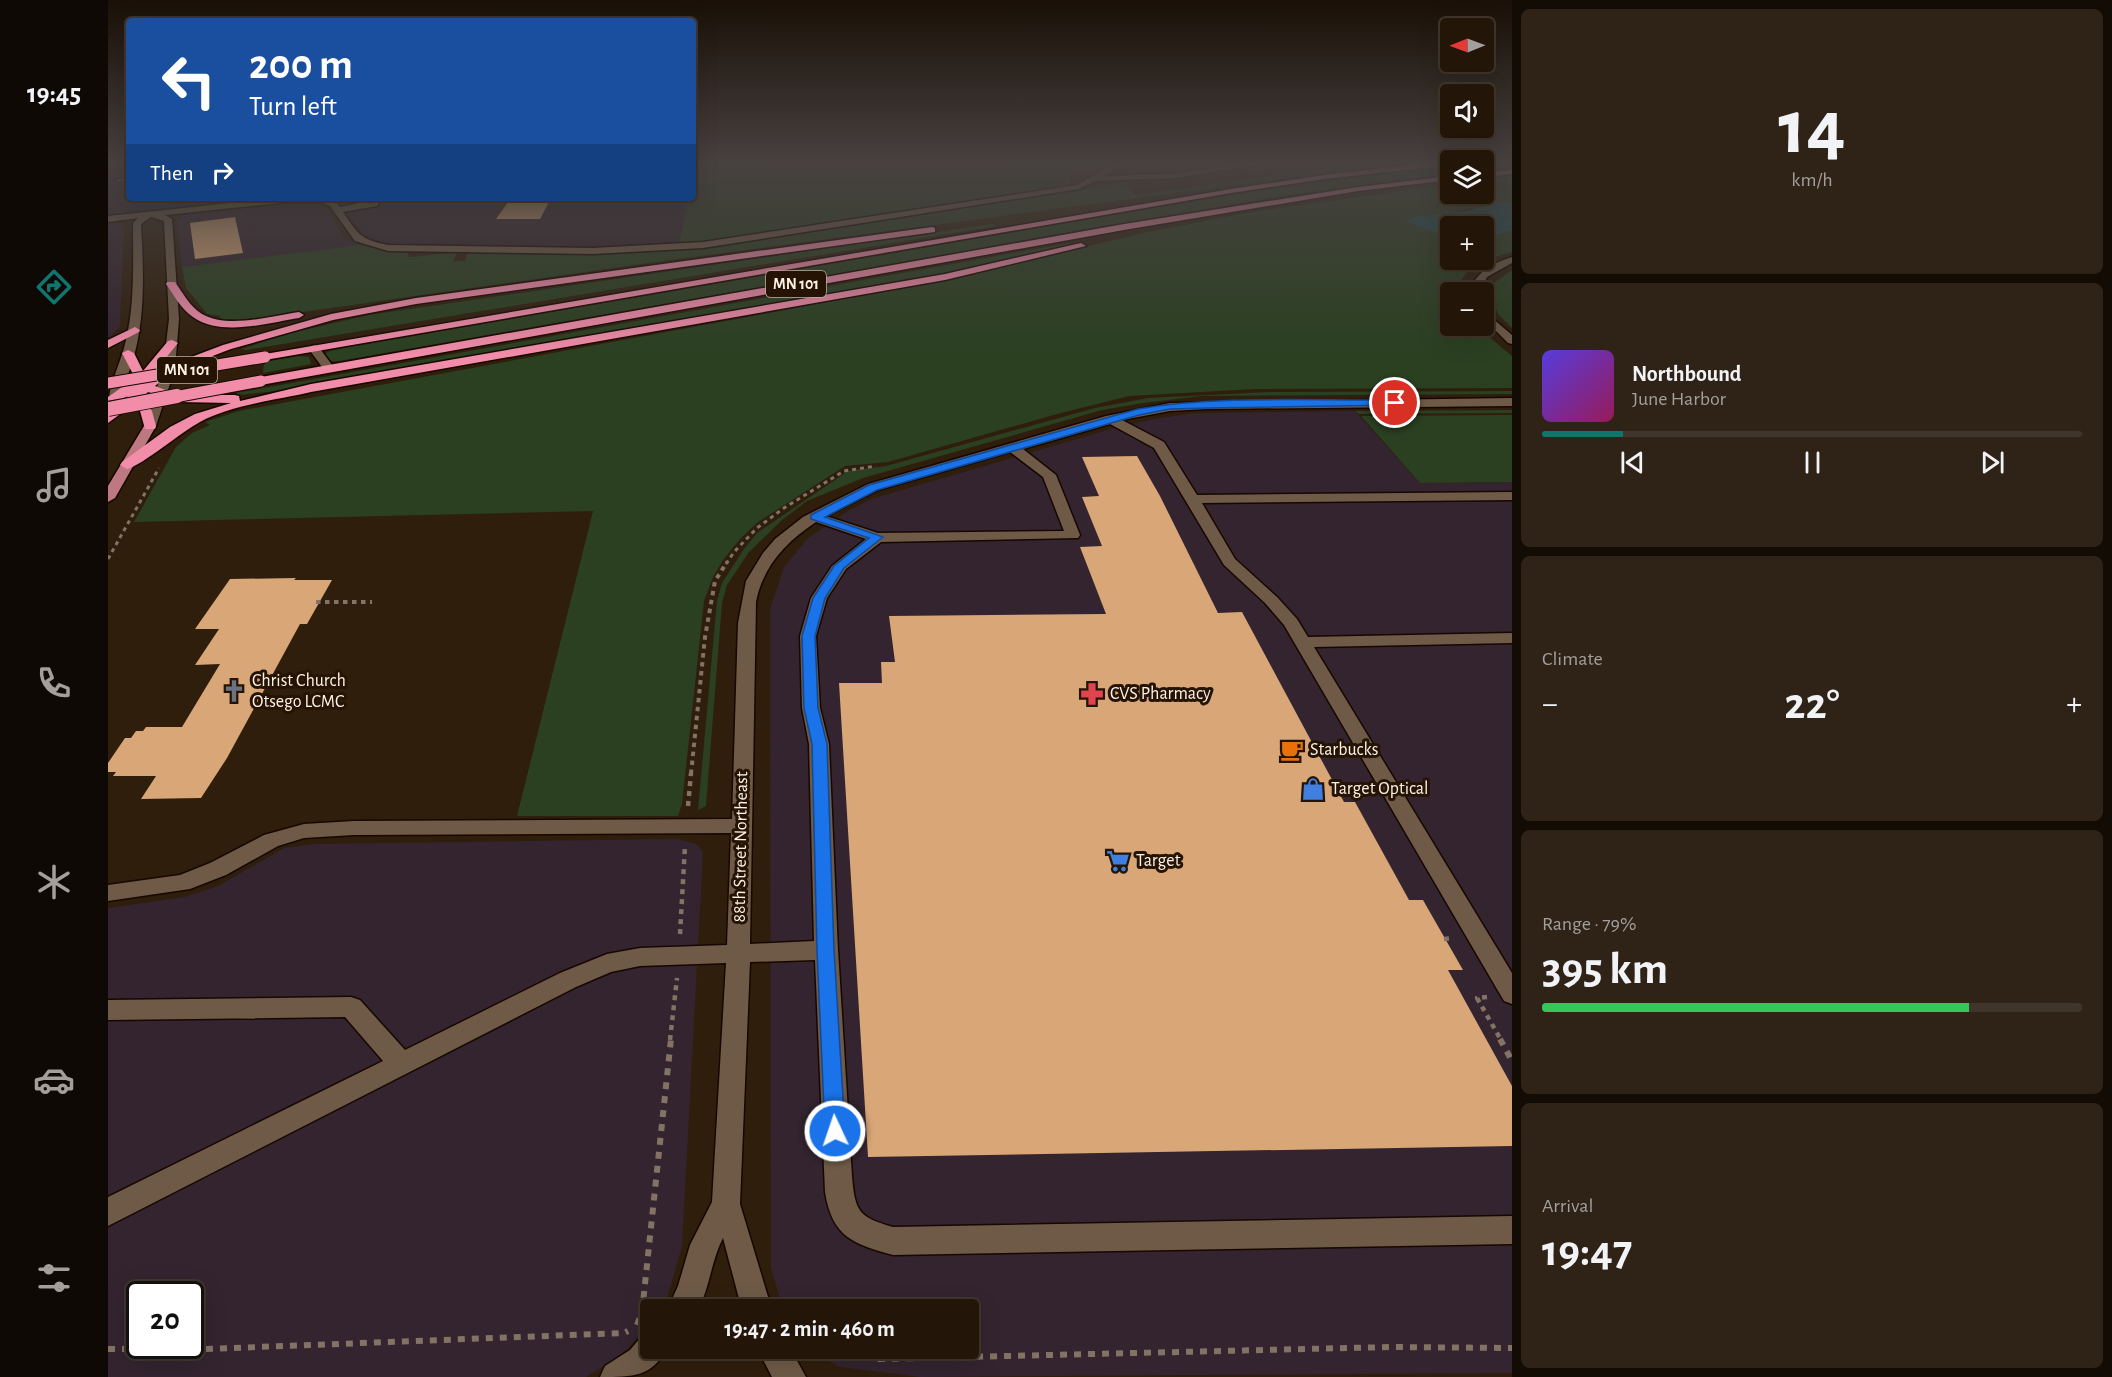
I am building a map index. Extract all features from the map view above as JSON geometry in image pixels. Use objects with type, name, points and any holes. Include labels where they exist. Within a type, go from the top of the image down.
[{"type":"highway","name":"MN 101","points":[[120,386],[314,348],[1025,226]]},
{"type":"highway","name":"MN 101","points":[[109,404],[261,381],[941,258],[1131,226]]},
{"type":"highway","points":[[128,353],[144,383],[162,394],[198,399],[230,399],[311,388],[945,277],[1167,226]]},
{"type":"highway","points":[[171,284],[195,315],[206,320],[223,322],[271,319],[939,229]]},
{"type":"highway","points":[[120,386],[144,383],[169,369],[276,331],[331,317],[416,301]]},
{"type":"highway","points":[[108,345],[135,330]]},
{"type":"highway","points":[[144,383],[172,344]]},
{"type":"highway","points":[[108,419],[120,386]]},
{"type":"highway","points":[[120,386],[146,411],[150,426]]},
{"type":"highway","points":[[127,465],[194,419],[216,410],[311,388]]},
{"type":"main road","points":[[108,498],[150,426]]},
{"type":"street","points":[[109,404],[120,386],[135,330],[139,305],[137,226]]},
{"type":"street","points":[[150,426],[169,369],[172,344],[174,319],[168,226]]},
{"type":"street","points":[[347,226],[353,237],[367,243],[403,249],[627,250],[704,245],[825,226]]},
{"type":"street","points":[[460,260],[466,250]]},
{"type":"street","points":[[1479,282],[1488,271],[1512,260]]},
{"type":"street","points":[[1494,324],[1512,341]]},
{"type":"street","points":[[314,348],[329,369]]},
{"type":"street","name":"88th Street Northeast","points":[[754,1299],[726,1204],[739,952],[743,720],[748,593],[758,571],[775,546],[796,528],[873,488],[1110,419],[1170,407],[1512,402]]},
{"type":"street","points":[[1110,419],[1159,446],[1229,562],[1271,600],[1291,623],[1512,994]]},
{"type":"street","points":[[815,517],[877,537],[1073,536],[1049,475],[1012,447]]},
{"type":"street","points":[[1192,499],[1512,496]]},
{"type":"street","points":[[877,537],[840,566],[819,598],[808,636],[811,708],[819,744],[826,950],[840,1208],[854,1227],[867,1234],[893,1241],[1512,1230]]},
{"type":"street","points":[[1302,642],[1512,638]]},
{"type":"street","points":[[108,893],[182,883],[218,869],[271,840],[304,831],[366,828],[742,826]]},
{"type":"street","points":[[108,1212],[568,980],[607,963],[640,957],[826,950]]},
{"type":"street","points":[[108,1010],[351,1007],[400,1064]]},
{"type":"street","name":"88th Street Northeast","points":[[688,1299],[704,1245],[726,1204]]},
{"type":"street","points":[[616,1377],[642,1359]]},
{"type":"street","points":[[779,1359],[790,1377]]},
{"type":"path","points":[[108,559],[160,465]]},
{"type":"path","points":[[687,817],[705,637],[715,581],[734,552],[757,528],[784,508],[844,471],[879,466]]},
{"type":"path","points":[[316,602],[372,602]]},
{"type":"path","points":[[680,935],[685,842]]},
{"type":"path","points":[[1448,928],[1454,938]]},
{"type":"path","points":[[108,1349],[206,1349],[624,1333],[637,1326],[643,1301],[677,978]]},
{"type":"path","points":[[1482,987],[1488,997],[1477,998],[1512,1061]]},
{"type":"path","points":[[979,1357],[1391,1347],[1512,1348]]},
{"type":"shaded area","points":[[108,226],[124,226],[120,326],[108,339]]},
{"type":"shaded area","points":[[177,226],[337,226],[343,236],[359,245],[182,267]]},
{"type":"shaded area","points":[[357,226],[683,226],[679,245],[608,248],[391,244],[365,237]]},
{"type":"shaded area","points":[[1355,411],[1420,483],[1512,482],[1512,1373],[920,1377],[840,1367],[825,1359],[979,1359],[979,1299],[780,1299],[771,1268],[770,609],[784,567],[808,538],[848,511],[871,499],[1111,429],[1194,413]]},
{"type":"shaded area","points":[[677,839],[696,844],[703,852],[682,1246],[667,1299],[640,1299],[640,1335],[622,1355],[586,1377],[108,1377],[108,908],[184,897],[218,886],[284,848],[315,844]]},
{"type":"green space","points":[[683,226],[812,226],[717,241],[679,245]]},
{"type":"green space","points":[[850,226],[924,226],[254,319],[223,319],[219,318],[220,316],[207,314],[186,288],[182,267],[359,245],[408,253],[409,257],[457,253],[453,261],[465,261],[467,254],[470,253],[601,254],[717,247]]},
{"type":"green space","points":[[978,226],[994,226],[241,349],[291,333],[369,315]]},
{"type":"green space","points":[[1050,226],[1107,226],[339,361],[332,361],[325,356],[327,352]]},
{"type":"green space","points":[[1178,226],[1418,226],[1440,234],[1440,270],[1470,270],[1461,282],[1440,282],[1440,336],[1488,336],[1512,356],[1512,388],[1256,389],[1129,396],[888,462],[845,466],[758,522],[740,539],[713,577],[704,601],[682,804],[678,816],[517,816],[593,511],[134,522],[176,447],[192,433],[210,425],[205,422],[239,411],[970,274]]},
{"type":"green space","points":[[1512,231],[1512,252],[1495,257],[1494,235]]},
{"type":"green space","points":[[1069,243],[1073,245],[841,294],[288,390],[237,395],[236,393]]},
{"type":"green space","points":[[1512,270],[1512,328],[1498,314],[1494,303],[1495,282]]},
{"type":"green space","points":[[299,356],[309,357],[311,364],[263,373],[264,362]]},
{"type":"green space","points":[[1512,391],[1512,394],[1202,396],[1143,403],[1102,410],[863,478],[807,501],[782,520],[749,552],[727,585],[722,603],[706,806],[698,810],[717,601],[722,583],[757,533],[848,471],[886,466],[1095,408],[1148,398],[1269,392]]},
{"type":"green space","points":[[1512,410],[1512,413],[1359,414],[1355,411]]},
{"type":"green space","points":[[1512,415],[1512,482],[1420,483],[1361,416]]},
{"type":"water","points":[[1418,226],[1440,226],[1440,234]]},
{"type":"water","points":[[1494,226],[1512,226],[1512,231],[1494,235]]},
{"type":"building","points":[[190,226],[237,226],[243,253],[195,259]]},
{"type":"building","name":"Target","points":[[1137,456],[1160,496],[1218,613],[1242,612],[1344,802],[1355,802],[1409,900],[1423,900],[1463,970],[1448,970],[1512,1086],[1512,1146],[868,1157],[839,683],[882,683],[881,662],[895,662],[889,616],[1106,614],[1080,547],[1102,546],[1082,497],[1099,496],[1082,457]]},
{"type":"building","name":"Christ Church Otsego LCMC","points":[[296,578],[294,580],[332,580],[307,624],[300,624],[227,758],[201,798],[141,799],[156,776],[113,776],[116,772],[108,772],[108,763],[125,738],[131,738],[136,731],[143,731],[146,727],[182,727],[220,664],[195,665],[219,629],[195,629],[230,579]]},
{"type":"place","name":"Christ Church Otsego LCMC","points":[[234,691]]},
{"type":"place","name":"CVS Pharmacy","points":[[1092,694]]},
{"type":"place","name":"Starbucks","points":[[1292,750]]},
{"type":"place","name":"Target Optical","points":[[1313,789]]},
{"type":"place","name":"Target","points":[[1118,861]]},
{"type":"route","points":[[835,1131],[819,744],[811,708],[808,636],[819,598],[840,566],[877,537],[815,517],[842,501],[873,488],[1138,412],[1207,405],[1395,403]]}]
